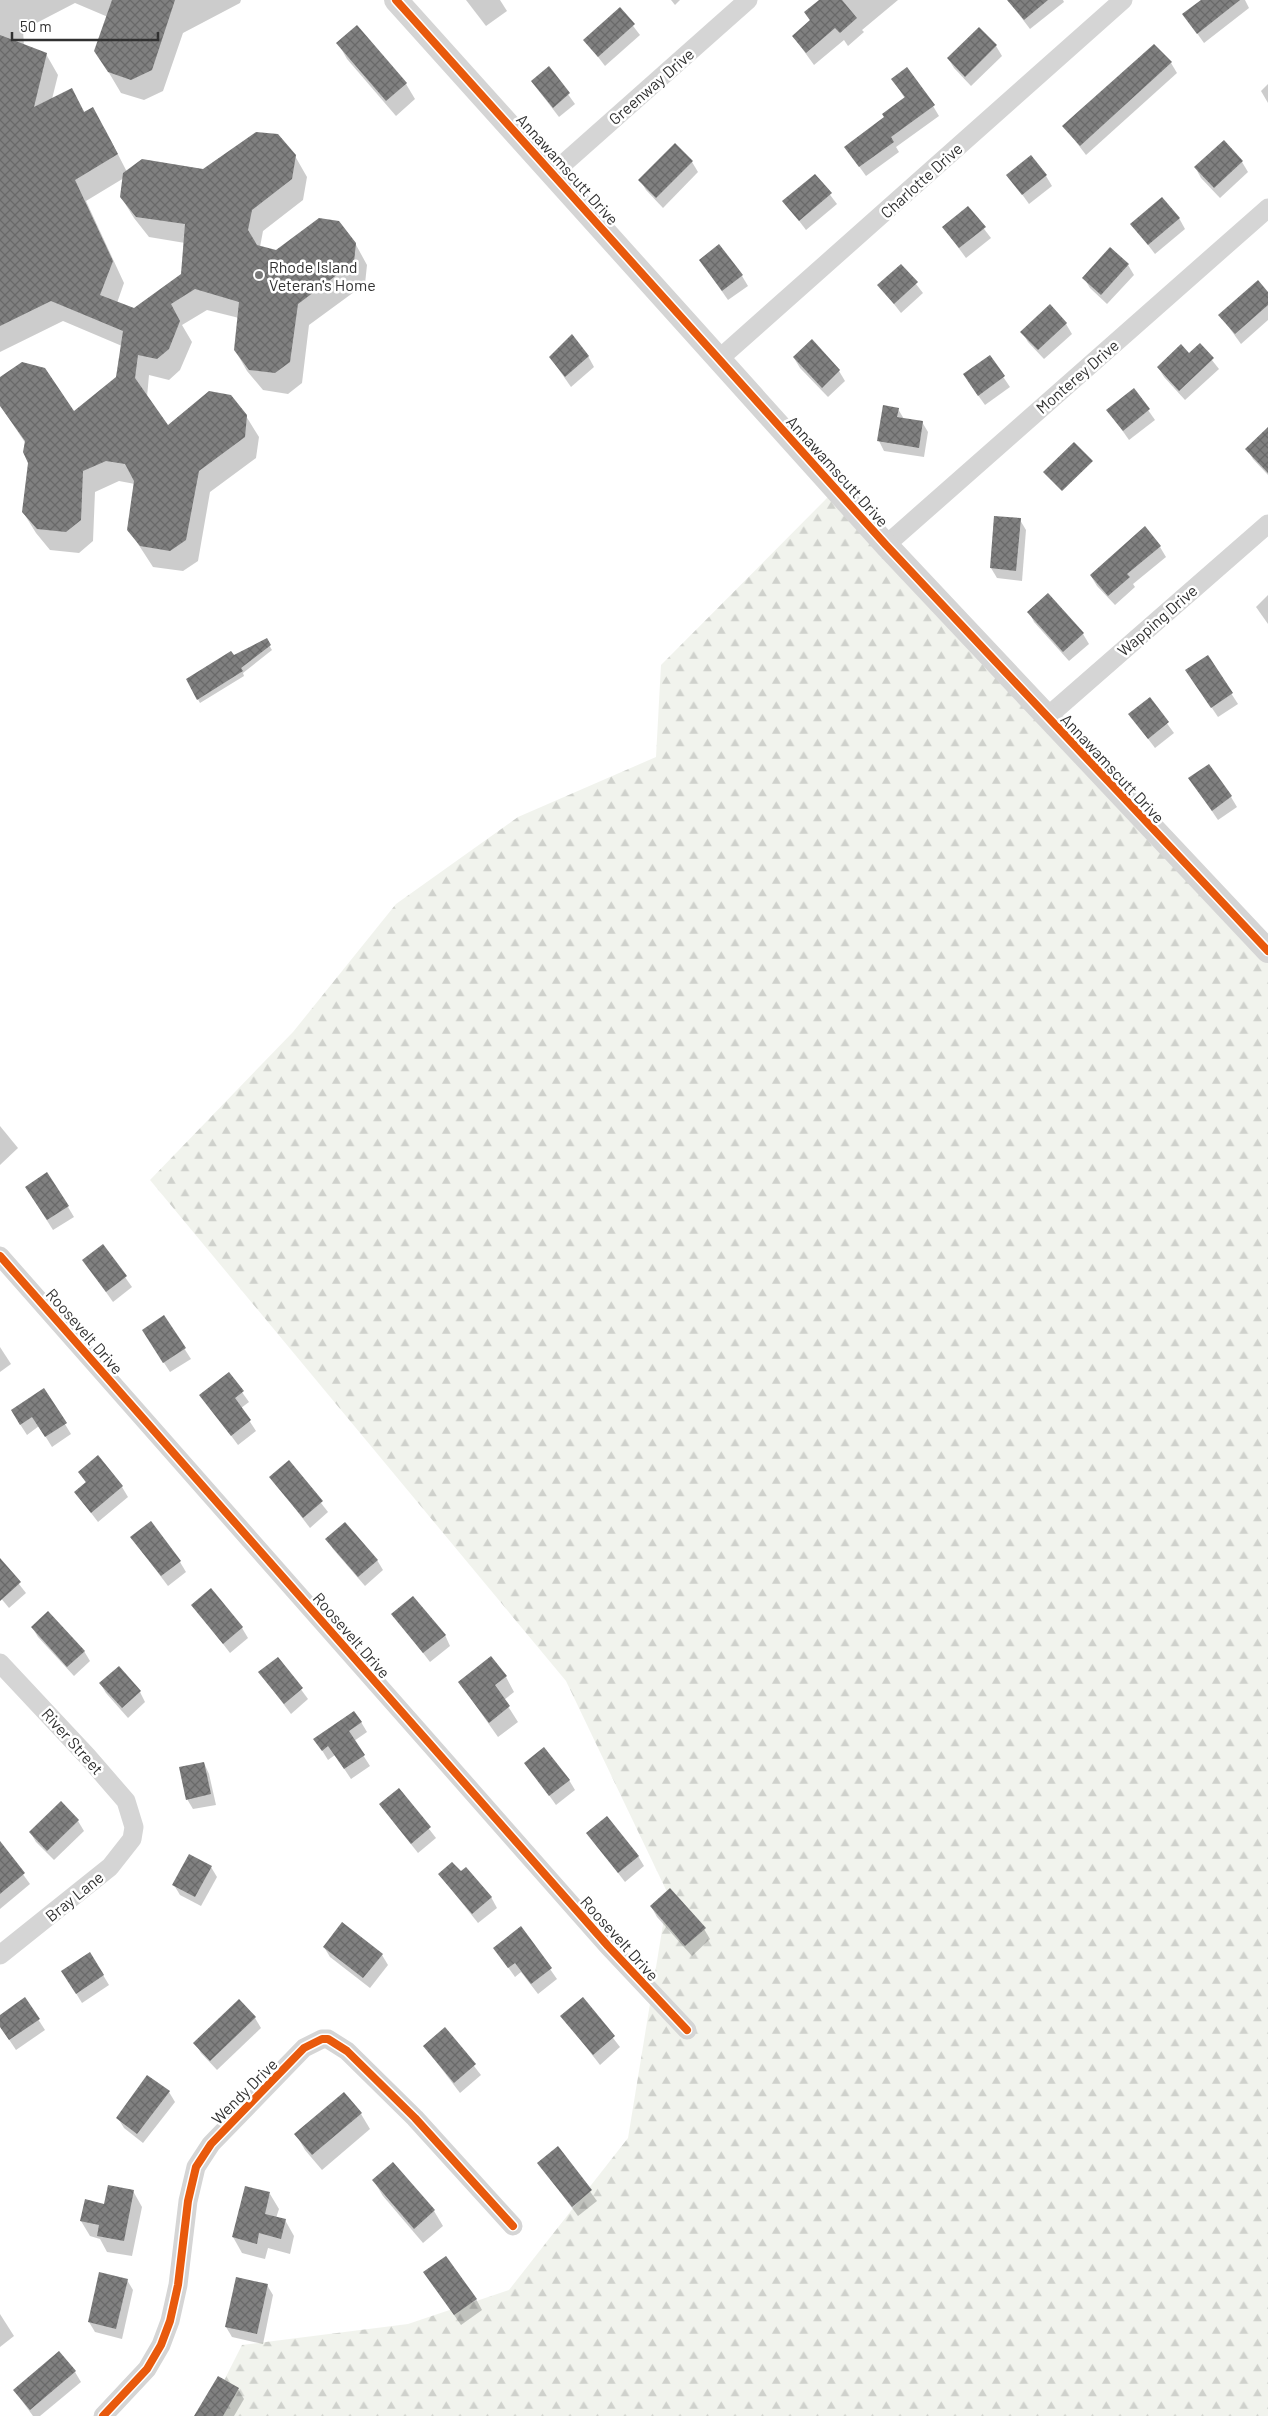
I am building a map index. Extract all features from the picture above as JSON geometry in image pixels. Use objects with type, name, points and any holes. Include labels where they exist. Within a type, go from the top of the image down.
[{"type":"street","name":"Annawamscutt Drive","points":[[396,0],[553,172],[886,545],[1268,952]]},
{"type":"street","name":"Greenway Drive","points":[[553,172],[748,0]]},
{"type":"street","name":"Charlotte Drive","points":[[719,359],[1122,0]]},
{"type":"street","name":"Monterey Drive","points":[[886,545],[1268,208]]},
{"type":"street","name":"Wapping Drive","points":[[1047,717],[1268,524]]},
{"type":"street","name":"Roosevelt Drive","points":[[0,1256],[608,1946],[687,2030]]},
{"type":"street","name":"River Street","points":[[0,1662],[87,1756],[126,1802],[134,1827]]},
{"type":"street","name":"Bray Lane","points":[[0,1955],[110,1867],[132,1839],[134,1827]]},
{"type":"street","name":"Wendy Drive","points":[[103,2416],[147,2369],[164,2337],[178,2285],[188,2201],[196,2167],[211,2144],[304,2048],[314,2042],[328,2039],[354,2058],[416,2118],[513,2226]]},
{"type":"green space","points":[[830,495],[1268,956],[1268,2416],[206,2416],[242,2345],[408,2324],[509,2290],[628,2138],[668,1894],[566,1681],[150,1180],[293,1032],[396,904],[518,817],[656,757],[661,665]]},
{"type":"building","points":[[112,0],[175,0],[152,70],[131,80],[108,72],[94,51]]},
{"type":"building","points":[[819,0],[842,0],[857,18],[840,33],[835,28],[806,53],[792,36],[810,20],[804,12]]},
{"type":"building","points":[[1007,0],[1048,0],[1024,20]]},
{"type":"building","points":[[1201,0],[1240,0],[1197,34],[1182,14]]},
{"type":"building","points":[[620,7],[635,24],[598,57],[583,40]]},
{"type":"building","points":[[357,25],[407,83],[386,101],[336,43]]},
{"type":"building","points":[[979,27],[997,45],[965,77],[947,58]]},
{"type":"building","name":"Rhode Island Veteran's Home","points":[[0,35],[47,53],[34,107],[72,88],[84,112],[93,107],[118,154],[75,180],[113,261],[100,295],[134,308],[181,274],[185,224],[136,217],[120,197],[123,173],[142,159],[203,169],[256,132],[278,134],[296,155],[292,179],[252,210],[248,230],[257,245],[276,250],[319,218],[339,221],[356,243],[354,262],[298,304],[290,362],[275,373],[249,370],[234,350],[239,302],[195,289],[171,304],[180,321],[169,349],[157,359],[138,355],[135,378],[168,425],[209,391],[231,395],[247,415],[245,437],[199,471],[186,540],[170,551],[140,546],[127,530],[134,481],[125,464],[106,461],[83,471],[81,520],[66,532],[37,529],[22,512],[28,463],[23,452],[25,441],[0,406],[0,377],[22,362],[45,368],[74,411],[116,377],[123,331],[51,301],[0,326]]},
{"type":"building","points":[[1154,44],[1172,62],[1080,146],[1062,126]]},
{"type":"building","points":[[549,66],[570,93],[553,108],[531,81]]},
{"type":"building","points":[[907,67],[935,105],[891,137],[894,142],[859,167],[844,147],[884,117],[882,114],[905,97],[891,79]]},
{"type":"building","points":[[1224,140],[1243,161],[1214,188],[1194,167]]},
{"type":"building","points":[[675,143],[693,161],[656,198],[638,180]]},
{"type":"building","points":[[1031,155],[1047,175],[1022,195],[1006,175]]},
{"type":"building","points":[[815,174],[832,193],[799,221],[782,201]]},
{"type":"building","points":[[1162,197],[1180,218],[1148,245],[1130,224]]},
{"type":"building","points":[[968,206],[986,227],[959,248],[942,227]]},
{"type":"building","points":[[719,244],[743,275],[722,291],[699,260]]},
{"type":"building","points":[[1110,247],[1129,264],[1101,295],[1082,278]]},
{"type":"building","points":[[901,264],[918,282],[894,304],[877,285]]},
{"type":"building","points":[[1258,280],[1268,292],[1268,305],[1235,334],[1218,315]]},
{"type":"building","points":[[1050,304],[1067,323],[1038,350],[1020,332]]},
{"type":"building","points":[[572,334],[589,356],[565,377],[549,357]]},
{"type":"building","points":[[812,339],[840,370],[822,388],[793,357]]},
{"type":"building","points":[[1200,343],[1214,358],[1179,391],[1157,367],[1181,344],[1189,353]]},
{"type":"building","points":[[990,355],[1005,376],[978,396],[963,374]]},
{"type":"building","points":[[1134,388],[1150,409],[1123,431],[1106,410]]},
{"type":"building","points":[[883,405],[899,408],[897,417],[923,421],[919,448],[877,441]]},
{"type":"building","points":[[1268,427],[1268,473],[1245,449]]},
{"type":"building","points":[[1074,442],[1093,461],[1062,491],[1043,472]]},
{"type":"building","points":[[994,516],[1021,518],[1016,571],[990,568]]},
{"type":"building","points":[[1145,526],[1161,546],[1127,574],[1130,577],[1108,596],[1090,575]]},
{"type":"building","points":[[1048,593],[1084,633],[1063,652],[1027,612]]},
{"type":"building","points":[[267,638],[271,645],[241,668],[243,671],[197,700],[186,679],[231,651],[234,655]]},
{"type":"building","points":[[1208,655],[1233,693],[1211,708],[1185,670]]},
{"type":"building","points":[[1150,697],[1169,722],[1148,739],[1128,714]]},
{"type":"building","points":[[1209,764],[1232,796],[1212,811],[1188,778]]},
{"type":"building","points":[[47,1172],[69,1206],[47,1220],[25,1187]]},
{"type":"building","points":[[103,1244],[127,1276],[106,1292],[82,1260]]},
{"type":"building","points":[[164,1315],[186,1348],[163,1363],[142,1330]]},
{"type":"building","points":[[229,1372],[244,1391],[235,1398],[251,1420],[231,1436],[199,1395]]},
{"type":"building","points":[[44,1388],[67,1423],[45,1437],[32,1417],[20,1425],[11,1410]]},
{"type":"building","points":[[98,1455],[123,1486],[91,1513],[74,1492],[86,1482],[78,1472]]},
{"type":"building","points":[[289,1460],[323,1501],[303,1518],[269,1477]]},
{"type":"building","points":[[151,1521],[181,1561],[161,1576],[130,1537]]},
{"type":"building","points":[[345,1522],[378,1560],[358,1577],[325,1539]]},
{"type":"building","points":[[0,1558],[21,1582],[0,1601]]},
{"type":"building","points":[[211,1588],[243,1627],[223,1644],[191,1605]]},
{"type":"building","points":[[413,1596],[446,1635],[423,1653],[391,1614]]},
{"type":"building","points":[[48,1611],[85,1651],[67,1667],[31,1627]]},
{"type":"building","points":[[491,1656],[507,1676],[495,1685],[510,1706],[489,1723],[458,1682]]},
{"type":"building","points":[[278,1657],[303,1688],[284,1704],[258,1672]]},
{"type":"building","points":[[119,1666],[141,1691],[122,1708],[99,1683]]},
{"type":"building","points":[[354,1711],[362,1722],[349,1731],[365,1755],[344,1769],[328,1746],[322,1751],[313,1739]]},
{"type":"building","points":[[544,1747],[570,1780],[549,1796],[524,1763]]},
{"type":"building","points":[[204,1762],[211,1794],[186,1800],[179,1767]]},
{"type":"building","points":[[399,1788],[431,1827],[411,1844],[379,1804]]},
{"type":"building","points":[[61,1801],[79,1820],[47,1851],[29,1832]]},
{"type":"building","points":[[607,1816],[639,1856],[618,1873],[586,1833]]},
{"type":"building","points":[[0,1841],[25,1873],[0,1894]]},
{"type":"building","points":[[189,1854],[212,1866],[195,1897],[172,1885]]},
{"type":"building","points":[[452,1862],[461,1871],[466,1867],[492,1897],[472,1914],[438,1874]]},
{"type":"building","points":[[670,1888],[706,1928],[685,1946],[650,1906]]},
{"type":"building","points":[[342,1922],[383,1954],[363,1978],[323,1947]]},
{"type":"building","points":[[521,1926],[552,1968],[531,1984],[515,1963],[508,1968],[493,1948]]},
{"type":"building","points":[[90,1952],[104,1975],[76,1994],[61,1971]]},
{"type":"building","points":[[25,1997],[40,2019],[9,2040],[0,2027],[0,2015]]},
{"type":"building","points":[[583,1997],[615,2036],[593,2055],[560,2016]]},
{"type":"building","points":[[239,1999],[256,2017],[210,2061],[193,2043]]},
{"type":"building","points":[[445,2027],[476,2064],[454,2083],[423,2046]]},
{"type":"building","points":[[147,2075],[170,2091],[137,2134],[116,2118]]},
{"type":"building","points":[[344,2092],[362,2113],[312,2155],[294,2134]]},
{"type":"building","points":[[558,2146],[592,2190],[572,2207],[537,2163]]},
{"type":"building","points":[[393,2162],[435,2210],[414,2229],[372,2180]]},
{"type":"building","points":[[108,2185],[134,2190],[124,2241],[97,2236],[99,2225],[80,2221],[85,2199],[104,2204]]},
{"type":"building","points":[[245,2186],[270,2192],[265,2214],[286,2219],[281,2239],[259,2233],[257,2244],[232,2237]]},
{"type":"building","points":[[446,2256],[477,2299],[454,2315],[423,2272]]},
{"type":"building","points":[[99,2272],[128,2279],[116,2329],[88,2322]]},
{"type":"building","points":[[236,2277],[268,2284],[257,2334],[225,2327]]},
{"type":"building","points":[[59,2351],[76,2371],[30,2410],[13,2390]]},
{"type":"building","points":[[218,2376],[239,2388],[223,2416],[194,2416]]},
{"type":"cycle path","points":[[396,0],[886,545],[1268,951]]},
{"type":"cycle path","points":[[0,1256],[608,1946],[687,2030]]},
{"type":"cycle path","points":[[103,2416],[147,2369],[161,2345],[170,2321],[178,2285],[188,2201],[196,2167],[211,2144],[304,2048],[322,2039],[328,2039],[347,2051],[415,2118],[513,2226]]},
{"type":"place","name":"Rhode Island Veteran's Home","points":[[259,275]]}]
